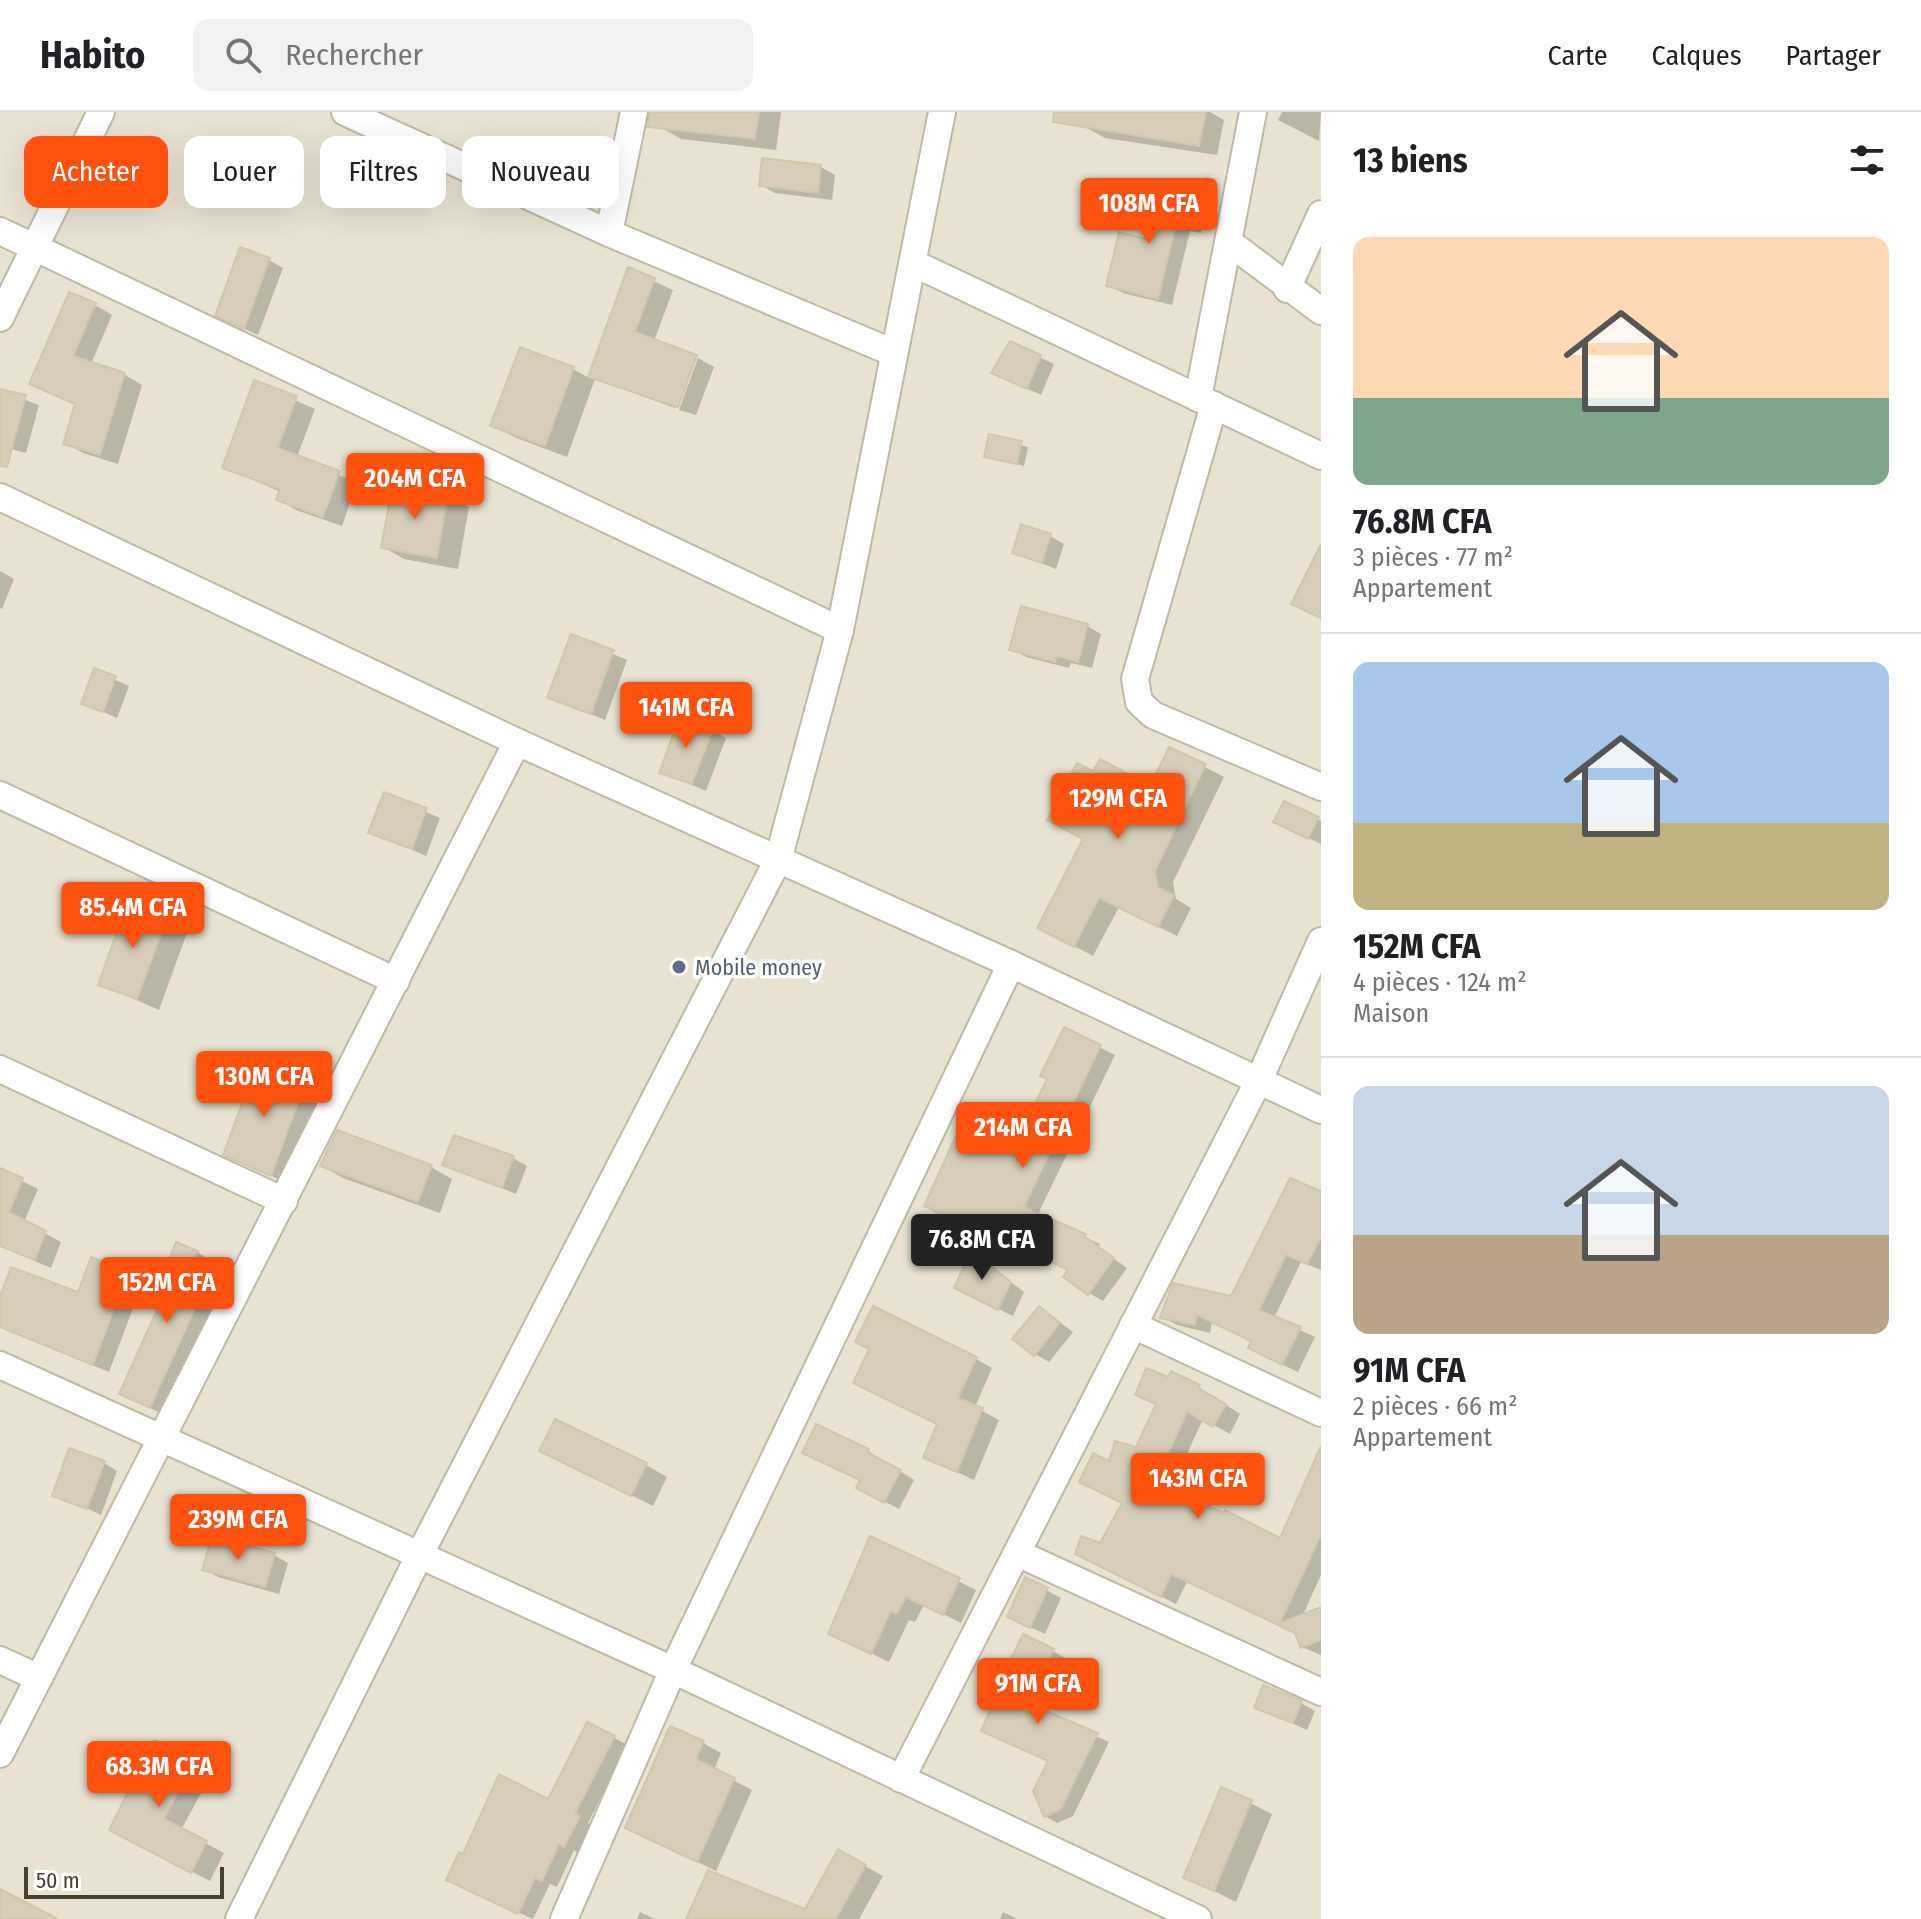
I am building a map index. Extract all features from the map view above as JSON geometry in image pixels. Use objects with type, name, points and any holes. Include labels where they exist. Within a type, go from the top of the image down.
[{"type":"street","points":[[0,318],[101,112]]},
{"type":"street","points":[[345,112],[609,233],[894,353]]},
{"type":"street","points":[[609,233],[634,112]]},
{"type":"street","points":[[239,1919],[420,1554],[778,860],[840,630],[942,112]]},
{"type":"street","points":[[1253,112],[1206,402],[1135,679],[1139,702],[1153,715],[1321,787]]},
{"type":"street","points":[[1287,289],[1321,214]]},
{"type":"street","points":[[0,231],[840,630]]},
{"type":"street","points":[[1230,243],[1287,289],[1321,311]]},
{"type":"street","points":[[913,263],[1321,456]]},
{"type":"street","points":[[0,497],[517,742],[1011,964],[1321,1110]]},
{"type":"street","points":[[0,1754],[517,742]]},
{"type":"street","points":[[0,795],[396,981]]},
{"type":"street","points":[[901,1779],[1259,1080],[1321,941]]},
{"type":"street","points":[[564,1919],[673,1670],[1011,964]]},
{"type":"street","points":[[0,1069],[284,1201]]},
{"type":"street","points":[[1133,1325],[1321,1413]]},
{"type":"street","points":[[0,1365],[673,1670],[1198,1919]]},
{"type":"street","points":[[1017,1553],[1321,1692]]},
{"type":"street","points":[[0,1660],[39,1678]]},
{"type":"shaded area","points":[[0,112],[1321,112],[1321,1919],[0,1919]]},
{"type":"building","points":[[650,112],[759,112],[755,139],[647,127]]},
{"type":"building","points":[[1054,112],[1206,112],[1199,146],[1053,122]]},
{"type":"building","points":[[762,158],[821,165],[818,193],[759,186]]},
{"type":"building","points":[[1156,183],[1184,187],[1181,201],[1191,202],[1188,226],[1176,224],[1158,299],[1106,286],[1119,232],[1149,240]]},
{"type":"building","points":[[240,247],[270,258],[244,329],[215,316]]},
{"type":"building","points":[[628,267],[655,278],[635,332],[697,355],[678,407],[588,377]]},
{"type":"building","points":[[69,292],[96,303],[73,356],[125,373],[100,455],[63,444],[75,404],[29,384]]},
{"type":"building","points":[[1010,341],[1041,355],[1027,389],[991,373]]},
{"type":"building","points":[[520,347],[574,367],[545,446],[490,426]]},
{"type":"building","points":[[254,380],[297,396],[278,448],[340,471],[323,517],[276,500],[280,489],[222,468]]},
{"type":"building","points":[[0,389],[26,395],[7,467],[0,466]]},
{"type":"building","points":[[989,434],[1022,441],[1017,464],[984,457]]},
{"type":"building","points":[[393,483],[448,493],[437,558],[381,548]]},
{"type":"building","points":[[1021,524],[1051,534],[1042,563],[1012,553]]},
{"type":"building","points":[[1321,544],[1321,618],[1291,604]]},
{"type":"building","points":[[1021,606],[1088,624],[1078,662],[1057,656],[1055,662],[1009,650]]},
{"type":"building","points":[[571,634],[614,650],[591,714],[547,698]]},
{"type":"building","points":[[94,668],[116,676],[103,712],[81,704]]},
{"type":"building","points":[[680,716],[713,729],[692,784],[659,773]]},
{"type":"building","points":[[1169,747],[1206,764],[1155,871],[1158,887],[1174,895],[1158,927],[1099,898],[1074,947],[1037,928],[1083,839],[1047,820],[1077,763],[1093,771],[1100,759],[1150,786]]},
{"type":"building","points":[[384,792],[427,808],[412,849],[368,833]]},
{"type":"building","points":[[1284,801],[1319,817],[1308,839],[1273,822]]},
{"type":"building","points":[[128,901],[168,916],[137,999],[98,985]]},
{"type":"building","points":[[1064,1027],[1101,1045],[1024,1207],[1086,1234],[1085,1237],[1114,1258],[1088,1295],[1063,1277],[1068,1270],[1023,1248],[981,1218],[972,1229],[924,1206],[959,1129],[970,1133],[981,1108],[1024,1126],[1047,1079],[1040,1076]]},
{"type":"building","points":[[257,1063],[306,1081],[271,1176],[223,1155]]},
{"type":"building","points":[[337,1130],[432,1165],[418,1202],[320,1166]]},
{"type":"building","points":[[454,1135],[514,1156],[502,1188],[442,1165]]},
{"type":"building","points":[[0,1168],[23,1178],[9,1212],[46,1231],[35,1260],[0,1246]]},
{"type":"building","points":[[1290,1178],[1321,1191],[1321,1237],[1307,1264],[1286,1255],[1259,1310],[1301,1327],[1282,1365],[1248,1348],[1251,1341],[1197,1315],[1195,1325],[1160,1318],[1173,1283],[1231,1296]]},
{"type":"building","points":[[176,1242],[198,1251],[195,1258],[210,1264],[198,1302],[150,1408],[119,1394],[170,1281],[162,1278]]},
{"type":"building","points":[[971,1250],[1011,1282],[998,1310],[954,1288]]},
{"type":"building","points":[[91,1257],[128,1271],[93,1365],[0,1327],[0,1296],[11,1267],[78,1292]]},
{"type":"building","points":[[873,1306],[977,1357],[958,1398],[983,1408],[957,1472],[923,1458],[937,1424],[853,1383],[869,1349],[855,1342]]},
{"type":"building","points":[[1039,1306],[1060,1323],[1034,1356],[1012,1339]]},
{"type":"building","points":[[1146,1368],[1168,1377],[1171,1371],[1200,1385],[1198,1388],[1226,1404],[1213,1427],[1187,1412],[1156,1480],[1223,1513],[1225,1510],[1280,1538],[1321,1446],[1321,1535],[1280,1623],[1321,1607],[1321,1640],[1301,1648],[1295,1633],[1171,1574],[1161,1597],[1075,1554],[1081,1536],[1100,1543],[1122,1503],[1079,1482],[1093,1453],[1109,1461],[1115,1441],[1136,1447],[1156,1404],[1135,1395]]},
{"type":"building","points":[[555,1419],[647,1463],[631,1496],[539,1451]]},
{"type":"building","points":[[816,1424],[869,1449],[868,1453],[901,1470],[884,1503],[856,1488],[860,1480],[802,1453]]},
{"type":"building","points":[[69,1448],[105,1461],[87,1509],[52,1496]]},
{"type":"building","points":[[212,1536],[275,1553],[265,1587],[202,1570]]},
{"type":"building","points":[[870,1536],[960,1578],[943,1615],[906,1597],[897,1614],[891,1611],[871,1654],[828,1634]]},
{"type":"building","points":[[1025,1577],[1048,1588],[1030,1628],[1007,1617]]},
{"type":"building","points":[[1023,1634],[1054,1649],[1027,1703],[1098,1733],[1061,1809],[1044,1817],[1033,1791],[1048,1761],[981,1731],[996,1697],[993,1695]]},
{"type":"building","points":[[1263,1685],[1302,1701],[1293,1723],[1254,1708]]},
{"type":"building","points":[[587,1722],[615,1736],[575,1813],[580,1816],[564,1847],[559,1844],[542,1881],[535,1878],[518,1914],[446,1880],[459,1852],[463,1854],[499,1774],[548,1799]]},
{"type":"building","points":[[670,1726],[704,1741],[696,1759],[735,1778],[697,1862],[625,1828]]},
{"type":"building","points":[[154,1740],[195,1760],[164,1819],[207,1841],[191,1873],[109,1830]]},
{"type":"building","points":[[1221,1787],[1252,1800],[1214,1891],[1183,1878]]},
{"type":"building","points":[[838,1849],[866,1865],[836,1919],[686,1919],[708,1870],[805,1909]]},
{"type":"building","points":[[0,1889],[58,1919],[0,1919]]},
{"type":"place","name":"Mobile money","points":[[679,967]]}]
